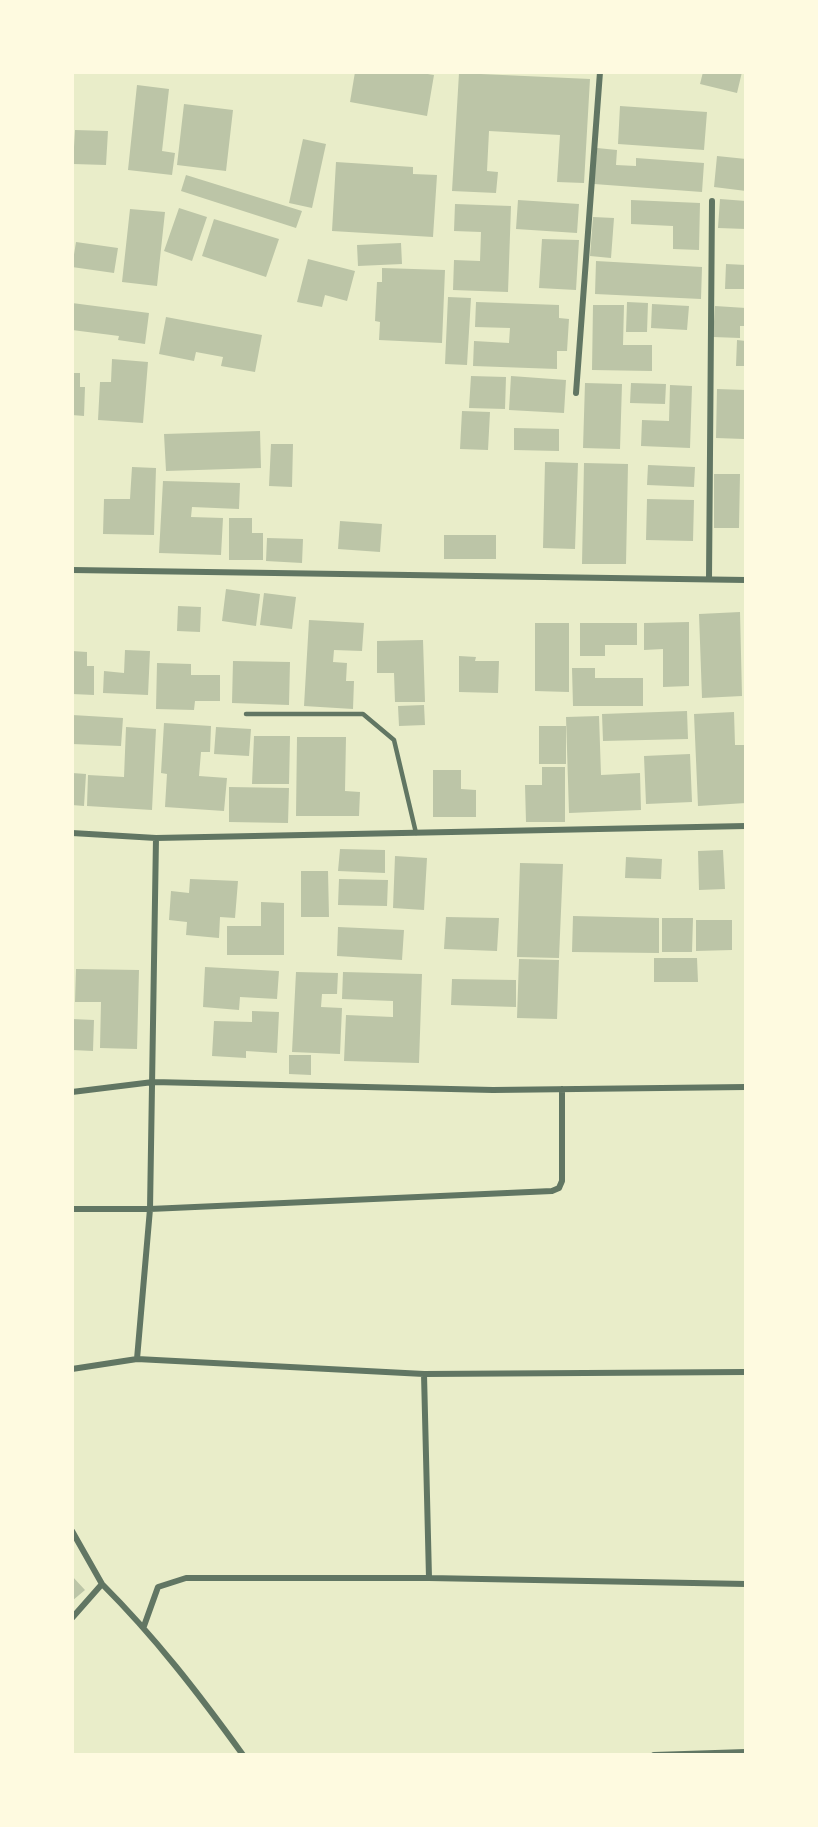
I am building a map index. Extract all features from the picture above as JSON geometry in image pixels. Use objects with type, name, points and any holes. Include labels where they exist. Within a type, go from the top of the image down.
[{"type":"street","points":[[576,393],[600,72]]},
{"type":"street","points":[[710,579],[712,201]]},
{"type":"street","points":[[72,570],[746,580]]},
{"type":"street","points":[[72,833],[156,838],[746,826]]},
{"type":"street","points":[[137,1359],[150,1209],[156,838]]},
{"type":"street","points":[[72,1092],[153,1082],[562,1089],[746,1087]]},
{"type":"street","points":[[72,1209],[150,1209],[552,1191],[559,1188],[562,1181],[562,1089]]},
{"type":"street","points":[[72,1370],[137,1359],[424,1374],[746,1372]]},
{"type":"street","points":[[424,1374],[429,1578]]},
{"type":"street","points":[[72,1531],[102,1584],[144,1626],[189,1679],[243,1755]]},
{"type":"street","points":[[144,1626],[158,1587],[174,1580],[429,1578],[746,1584]]},
{"type":"street","points":[[72,1618],[102,1584]]},
{"type":"street","points":[[654,1755],[746,1752]]},
{"type":"lane","points":[[246,714],[363,714],[394,740],[416,833]]},
{"type":"building","points":[[355,72],[415,72],[434,75],[427,116],[350,102]]},
{"type":"building","points":[[703,72],[742,72],[737,93],[700,84]]},
{"type":"building","points":[[459,73],[590,79],[584,183],[557,182],[560,135],[489,131],[487,171],[498,172],[496,193],[452,191]]},
{"type":"building","points":[[137,85],[169,89],[162,151],[175,153],[172,175],[128,170]]},
{"type":"building","points":[[184,104],[233,110],[226,171],[177,165]]},
{"type":"building","points":[[620,106],[707,112],[704,150],[618,144]]},
{"type":"building","points":[[75,130],[108,131],[106,165],[73,164]]},
{"type":"building","points":[[303,139],[326,144],[312,208],[289,203]]},
{"type":"building","points":[[597,148],[617,150],[616,165],[636,166],[636,158],[704,163],[702,192],[594,184]]},
{"type":"building","points":[[717,156],[746,159],[746,191],[714,187]]},
{"type":"building","points":[[336,162],[413,167],[413,174],[437,175],[433,237],[332,231]]},
{"type":"building","points":[[186,175],[302,211],[296,228],[181,191]]},
{"type":"building","points":[[720,199],[746,201],[746,229],[718,228]]},
{"type":"building","points":[[518,200],[579,204],[577,233],[516,229]]},
{"type":"building","points":[[631,200],[700,203],[699,250],[673,249],[673,226],[631,224]]},
{"type":"building","points":[[455,204],[511,206],[508,292],[453,290],[454,260],[480,261],[481,232],[454,231]]},
{"type":"building","points":[[179,208],[207,217],[192,261],[164,251]]},
{"type":"building","points":[[130,209],[165,212],[157,286],[122,282]]},
{"type":"building","points":[[593,217],[614,218],[611,258],[590,256]]},
{"type":"building","points":[[214,219],[279,239],[266,277],[202,256]]},
{"type":"building","points":[[542,239],[579,240],[576,290],[539,288]]},
{"type":"building","points":[[76,242],[118,248],[114,273],[72,267]]},
{"type":"building","points":[[401,243],[402,264],[358,266],[357,245]]},
{"type":"building","points":[[308,259],[355,271],[347,301],[325,295],[322,307],[297,302]]},
{"type":"building","points":[[596,261],[702,267],[701,299],[595,294]]},
{"type":"building","points":[[726,264],[746,265],[746,289],[725,289]]},
{"type":"building","points":[[382,268],[445,270],[442,343],[379,340],[380,322],[375,321],[377,282],[382,282]]},
{"type":"building","points":[[448,297],[471,298],[467,365],[445,364]]},
{"type":"building","points":[[476,302],[559,305],[559,318],[569,319],[567,351],[557,351],[557,369],[473,366],[474,341],[509,343],[510,328],[475,327]]},
{"type":"building","points":[[627,302],[648,303],[647,332],[626,332]]},
{"type":"building","points":[[72,303],[149,313],[145,344],[118,340],[119,336],[72,330]]},
{"type":"building","points":[[652,304],[689,306],[687,330],[651,328]]},
{"type":"building","points":[[593,305],[624,305],[623,345],[652,345],[652,371],[592,370]]},
{"type":"building","points":[[715,306],[746,308],[746,326],[740,326],[740,338],[713,337]]},
{"type":"building","points":[[166,317],[262,335],[255,372],[221,366],[223,357],[196,352],[194,361],[159,354]]},
{"type":"building","points":[[737,340],[746,341],[746,366],[736,366]]},
{"type":"building","points":[[112,359],[148,362],[143,423],[98,420],[100,382],[111,382]]},
{"type":"building","points":[[72,373],[80,373],[80,387],[85,387],[84,416],[72,415]]},
{"type":"building","points":[[471,376],[506,377],[505,409],[469,408]]},
{"type":"building","points":[[511,376],[566,380],[564,413],[509,410]]},
{"type":"building","points":[[585,383],[622,384],[620,449],[583,448]]},
{"type":"building","points":[[631,383],[666,384],[665,404],[630,403]]},
{"type":"building","points":[[670,385],[692,386],[690,448],[641,446],[642,420],[669,421]]},
{"type":"building","points":[[717,389],[746,390],[744,439],[716,438]]},
{"type":"building","points":[[462,411],[490,412],[488,450],[460,449]]},
{"type":"building","points":[[514,428],[559,429],[559,451],[514,450]]},
{"type":"building","points":[[260,431],[261,468],[166,471],[164,434]]},
{"type":"building","points":[[271,444],[293,444],[292,487],[269,486]]},
{"type":"building","points":[[545,462],[578,463],[575,549],[543,548]]},
{"type":"building","points":[[584,463],[628,464],[626,564],[582,564]]},
{"type":"building","points":[[648,465],[695,467],[694,487],[647,485]]},
{"type":"building","points":[[132,467],[156,468],[154,535],[103,534],[104,499],[130,499]]},
{"type":"building","points":[[714,474],[740,474],[739,528],[714,528]]},
{"type":"building","points":[[163,481],[240,483],[239,509],[192,507],[191,517],[223,518],[221,555],[159,553]]},
{"type":"building","points":[[647,499],[694,500],[693,541],[646,540]]},
{"type":"building","points":[[229,518],[252,518],[252,533],[263,533],[263,560],[229,560]]},
{"type":"building","points":[[340,521],[382,524],[380,552],[338,549]]},
{"type":"building","points":[[444,535],[496,535],[496,559],[444,559]]},
{"type":"building","points":[[267,538],[303,539],[302,563],[266,561]]},
{"type":"building","points":[[226,589],[260,594],[256,626],[222,621]]},
{"type":"building","points":[[264,593],[296,597],[292,629],[260,625]]},
{"type":"building","points":[[178,606],[201,607],[200,632],[177,631]]},
{"type":"building","points":[[740,612],[742,696],[702,698],[699,614]]},
{"type":"building","points":[[309,620],[364,623],[362,651],[334,650],[333,662],[347,663],[346,681],[354,681],[353,709],[304,706]]},
{"type":"building","points":[[689,622],[689,686],[663,687],[663,649],[644,650],[644,623]]},
{"type":"building","points":[[535,623],[569,623],[569,692],[535,691]]},
{"type":"building","points":[[580,623],[637,623],[637,645],[605,645],[605,656],[580,656]]},
{"type":"building","points":[[423,640],[425,702],[395,702],[394,673],[377,673],[377,641]]},
{"type":"building","points":[[125,650],[150,651],[148,695],[103,693],[104,671],[124,673]]},
{"type":"building","points":[[72,651],[87,652],[87,666],[94,666],[94,695],[72,694]]},
{"type":"building","points":[[459,656],[476,657],[475,661],[499,661],[498,693],[459,692]]},
{"type":"building","points":[[233,661],[290,662],[289,705],[232,703]]},
{"type":"building","points":[[157,663],[191,664],[191,675],[220,675],[220,701],[195,701],[194,710],[156,709]]},
{"type":"building","points":[[572,668],[595,668],[595,678],[643,678],[643,706],[573,706]]},
{"type":"building","points":[[424,705],[425,725],[399,726],[398,706]]},
{"type":"building","points":[[687,711],[688,739],[603,741],[602,714]]},
{"type":"building","points":[[734,712],[735,745],[746,745],[746,803],[698,806],[694,714]]},
{"type":"building","points":[[72,715],[123,718],[121,746],[72,744]]},
{"type":"building","points":[[599,716],[601,775],[640,773],[641,810],[569,813],[566,717]]},
{"type":"building","points":[[164,723],[211,726],[210,752],[201,752],[199,776],[227,778],[224,811],[165,807],[167,774],[161,773]]},
{"type":"building","points":[[539,726],[566,726],[566,764],[539,764]]},
{"type":"building","points":[[126,727],[156,729],[152,810],[87,806],[88,775],[124,777]]},
{"type":"building","points":[[216,727],[251,729],[249,756],[214,754]]},
{"type":"building","points":[[254,736],[290,736],[289,784],[252,784]]},
{"type":"building","points":[[297,737],[346,737],[345,791],[360,792],[359,816],[296,816]]},
{"type":"building","points":[[690,754],[692,802],[646,804],[644,756]]},
{"type":"building","points":[[542,767],[565,767],[565,822],[526,822],[525,785],[542,785]]},
{"type":"building","points":[[433,770],[461,770],[461,789],[476,790],[476,817],[433,817]]},
{"type":"building","points":[[72,773],[86,774],[84,806],[72,805]]},
{"type":"building","points":[[229,787],[289,788],[288,823],[229,822]]},
{"type":"building","points":[[340,849],[385,850],[385,873],[338,871]]},
{"type":"building","points":[[723,850],[725,889],[699,890],[698,851]]},
{"type":"building","points":[[395,856],[427,858],[424,910],[393,908]]},
{"type":"building","points":[[626,857],[662,859],[661,879],[625,878]]},
{"type":"building","points":[[520,863],[563,864],[559,958],[517,957]]},
{"type":"building","points":[[301,871],[328,871],[329,917],[301,917]]},
{"type":"building","points":[[190,879],[238,881],[235,918],[220,917],[219,938],[186,935],[187,922],[169,920],[171,891],[189,893]]},
{"type":"building","points":[[339,879],[388,880],[387,906],[338,905]]},
{"type":"building","points":[[261,902],[284,903],[284,955],[227,955],[227,926],[261,926]]},
{"type":"building","points":[[573,916],[659,918],[659,953],[572,952]]},
{"type":"building","points":[[446,917],[499,918],[497,951],[444,949]]},
{"type":"building","points":[[662,918],[693,918],[692,952],[662,952]]},
{"type":"building","points":[[696,920],[732,920],[732,950],[696,951]]},
{"type":"building","points":[[338,927],[404,930],[402,960],[337,956]]},
{"type":"building","points":[[654,958],[697,958],[698,982],[654,982]]},
{"type":"building","points":[[519,959],[559,960],[557,1019],[517,1018]]},
{"type":"building","points":[[205,967],[279,971],[277,999],[240,997],[239,1010],[203,1007]]},
{"type":"building","points":[[76,969],[139,970],[137,1049],[100,1048],[101,1002],[75,1002]]},
{"type":"building","points":[[296,972],[338,973],[337,994],[322,994],[321,1007],[342,1008],[340,1054],[292,1052]]},
{"type":"building","points":[[343,972],[422,974],[419,1063],[344,1061],[346,1015],[393,1017],[393,1001],[342,999]]},
{"type":"building","points":[[452,979],[516,980],[516,1007],[451,1005]]},
{"type":"building","points":[[252,1011],[279,1012],[277,1053],[246,1051],[246,1058],[212,1056],[214,1021],[252,1022]]},
{"type":"building","points":[[72,1019],[94,1020],[93,1051],[72,1050]]},
{"type":"building","points":[[289,1055],[311,1055],[311,1075],[289,1074]]},
{"type":"building","points":[[72,1576],[85,1590],[72,1601]]}]
